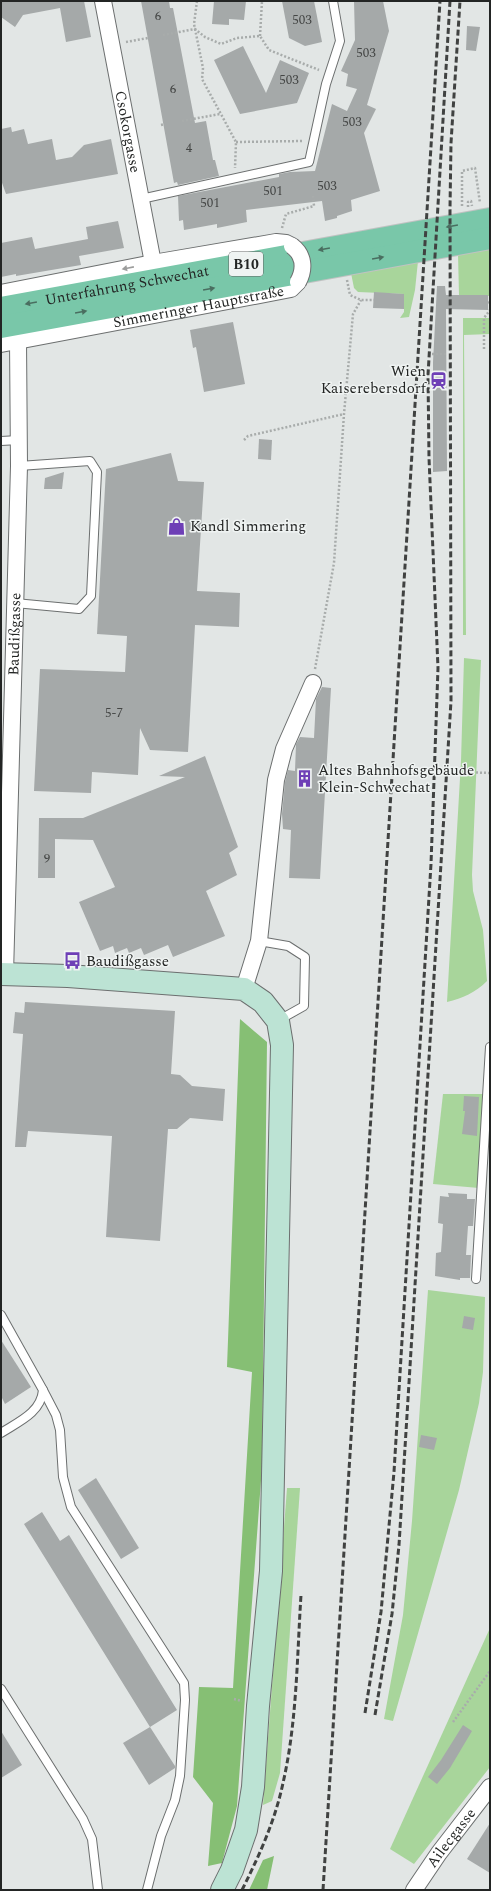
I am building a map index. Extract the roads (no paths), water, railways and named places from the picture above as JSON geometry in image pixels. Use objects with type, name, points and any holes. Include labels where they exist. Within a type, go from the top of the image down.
[{"type":"main road","name":"Unterfahrung Schwechat","points":[[1,308],[485,213]]},
{"type":"main road","name":"Unterfahrung Schwechat","points":[[1,326],[490,238]]},
{"type":"street","name":"Csokorgasse","points":[[104,1],[153,263]]},
{"type":"street","name":"Simmeringer Hauptstraße","points":[[1,292],[153,263],[276,242],[286,243],[292,246],[298,252],[302,260],[302,274],[298,282],[291,289],[1,344]]},
{"type":"street","name":"Baudißgasse","points":[[18,341],[19,440],[8,604],[3,974],[61,976],[244,989]]},
{"type":"street","points":[[222,1890],[232,1870],[246,1830],[253,1787],[258,1706],[271,1571],[282,1045],[278,1020],[263,1002],[244,989],[259,941],[276,780],[284,749],[313,683]]},
{"type":"street","name":"Ailecgasse","points":[[414,1890],[439,1853],[490,1787]]},
{"type":"lane","points":[[141,199],[309,162],[329,74],[340,41],[333,1]]},
{"type":"lane","points":[[1,441],[19,440]]},
{"type":"lane","points":[[8,604],[79,609],[91,596],[97,472],[90,460],[18,466]]},
{"type":"lane","points":[[259,941],[288,946],[305,957],[304,1006],[278,1020]]},
{"type":"lane","points":[[476,1279],[490,1047]]},
{"type":"lane","points":[[1,1315],[56,1415],[60,1430],[63,1477],[71,1507],[184,1683],[185,1700],[180,1776],[175,1800],[161,1836],[147,1890]]},
{"type":"lane","points":[[1,1433],[38,1408],[43,1399],[43,1390]]},
{"type":"lane","points":[[1,1689],[83,1819],[92,1839],[98,1890]]},
{"type":"railway","points":[[323,1890],[440,1]]},
{"type":"railway","points":[[365,1713],[381,1612],[394,1472],[431,864],[438,668],[429,458],[428,375],[450,1]]},
{"type":"railway","points":[[375,1715],[392,1614],[399,1545],[451,701],[450,208],[451,143],[460,1]]},
{"type":"railway","points":[[242,1890],[276,1811],[288,1760],[296,1689],[301,1595]]},
{"type":"place","name":"Wien Kaiserebersdorf","points":[[439,380]]},
{"type":"place","name":"Kandl Simmering","points":[[177,526]]},
{"type":"place","name":"Altes Bahnhofsgebäude Klein-Schwechat","points":[[305,779]]},
{"type":"place","name":"Baudißgasse","points":[[73,961]]}]
